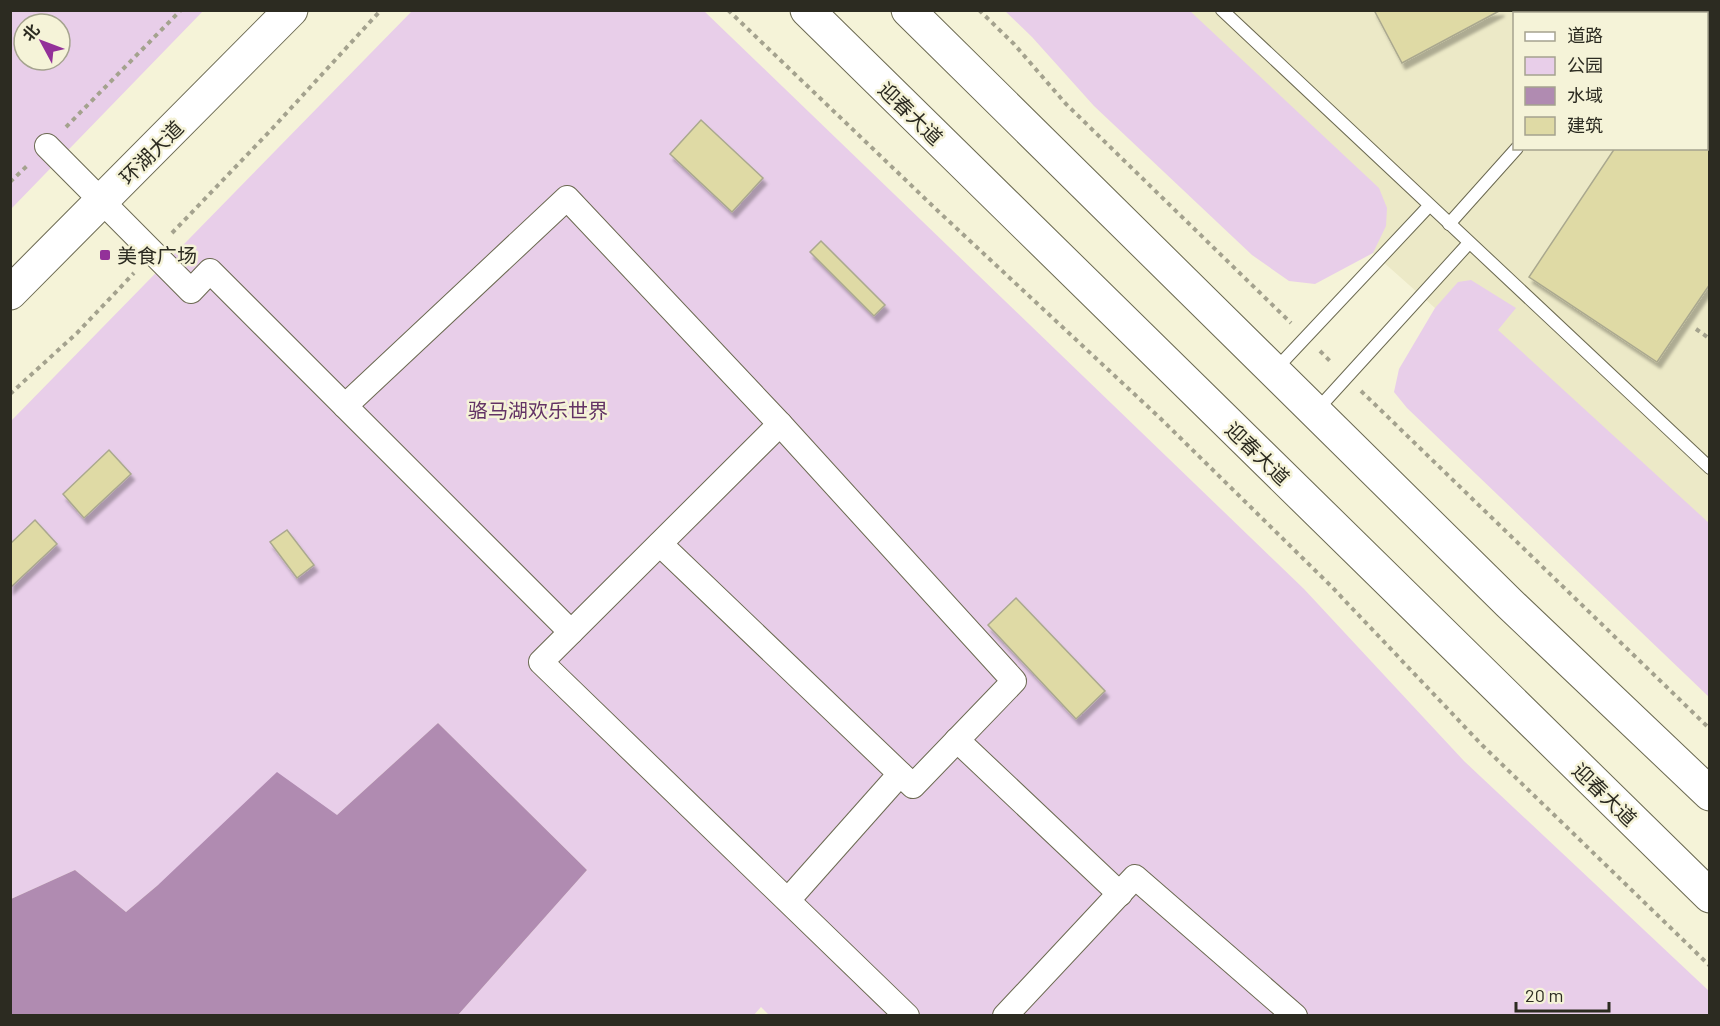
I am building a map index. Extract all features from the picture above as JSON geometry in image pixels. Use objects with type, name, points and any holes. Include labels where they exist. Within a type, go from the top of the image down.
[{"type":"main road","name":"环湖大道","points":[[10,293],[291,10]]},
{"type":"main road","name":"迎春大道","points":[[807,10],[1710,896]]},
{"type":"main road","points":[[908,10],[1509,603],[1710,794]]},
{"type":"street","points":[[47,146],[191,291],[210,271],[571,632]]},
{"type":"street","points":[[345,406],[567,198],[780,424],[1014,681],[913,786],[660,544]]},
{"type":"street","points":[[780,424],[541,662],[907,1016]]},
{"type":"street","points":[[957,740],[1120,894]]},
{"type":"street","points":[[788,900],[900,774]]},
{"type":"street","points":[[1005,1016],[1135,877],[1295,1016]]},
{"type":"lane","points":[[1222,10],[1710,468]]},
{"type":"lane","points":[[1449,224],[1515,150]]},
{"type":"lane","points":[[1274,371],[1429,206]]},
{"type":"lane","points":[[1315,412],[1469,243]]},
{"type":"path","points":[[10,182],[181,10]]},
{"type":"path","points":[[10,394],[77,333],[270,131],[381,10]]},
{"type":"path","points":[[728,10],[939,212],[1160,418],[1331,586],[1482,745],[1710,966]]},
{"type":"path","points":[[1696,329],[1710,339]]},
{"type":"shaded area","points":[[1124,11],[1709,11],[1709,579],[1435,308],[1373,253]]},
{"type":"green space","points":[[11,11],[203,11],[11,209]]},
{"type":"green space","name":"骆马湖欢乐世界","points":[[412,11],[704,11],[1304,589],[1464,761],[1709,991],[1709,1015],[770,1016],[761,1007],[753,1016],[458,1015],[587,870],[438,723],[337,815],[158,885],[126,912],[75,870],[11,899],[11,421]]},
{"type":"green space","points":[[1005,11],[1190,11],[1379,188],[1387,208],[1386,226],[1373,253],[1315,284],[1289,281],[1252,255],[1094,106],[1032,37]]},
{"type":"green space","points":[[1471,280],[1516,308],[1498,330],[1709,523],[1709,697],[1407,408],[1394,392],[1399,369],[1435,308],[1458,282]]},
{"type":"water","points":[[438,723],[587,870],[458,1015],[11,1015],[11,899],[75,870],[126,912],[158,885],[277,772],[337,815]]},
{"type":"building","points":[[1374,10],[1501,10],[1402,63]]},
{"type":"building","points":[[1708,95],[1710,96],[1710,284],[1657,362],[1529,277],[1614,150],[1708,150]]},
{"type":"building","points":[[701,120],[763,178],[732,212],[670,154]]},
{"type":"building","points":[[821,241],[885,305],[874,316],[810,252]]},
{"type":"building","points":[[109,450],[131,474],[84,518],[63,494]]},
{"type":"building","points":[[35,520],[57,544],[10,588],[10,544]]},
{"type":"building","points":[[287,530],[314,565],[297,578],[270,542]]},
{"type":"building","points":[[1016,598],[1105,691],[1076,719],[988,625]]},
{"type":"place","name":"美食广场","points":[[105,255]]}]
